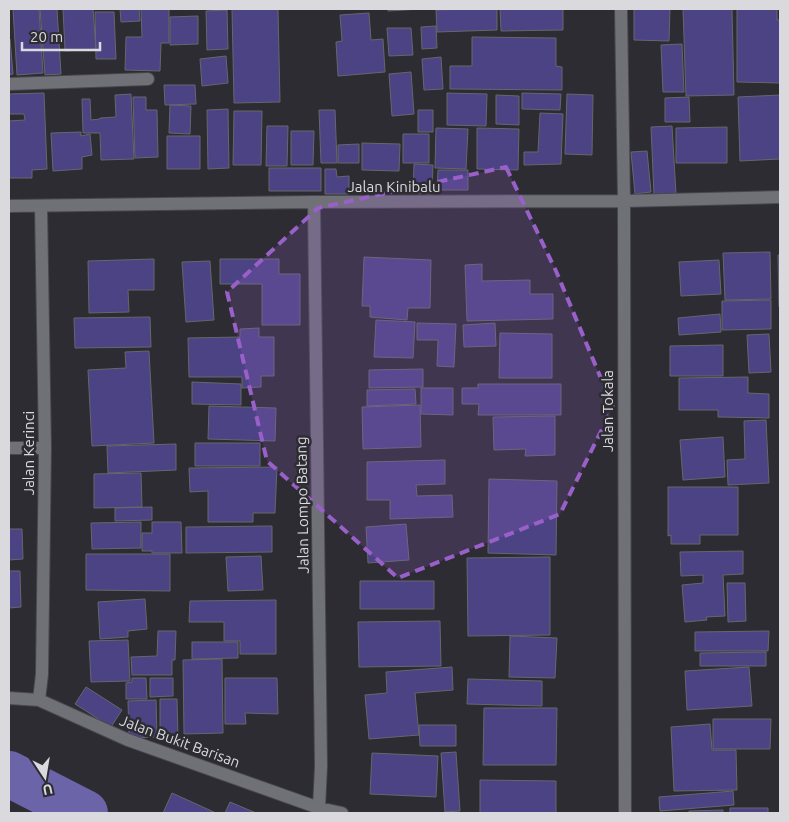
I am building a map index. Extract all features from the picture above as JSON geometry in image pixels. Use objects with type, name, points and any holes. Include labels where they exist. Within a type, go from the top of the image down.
[{"type":"street","name":"Jalan Tokala","points":[[622,9],[625,813]]},
{"type":"street","points":[[9,84],[148,79]]},
{"type":"street","name":"Jalan Kinibalu","points":[[9,206],[314,202],[624,201],[780,197]]},
{"type":"street","name":"Jalan Lompo Batang","points":[[314,202],[321,766],[318,808]]},
{"type":"street","name":"Jalan Kerinci","points":[[39,700],[42,665],[45,448],[41,206]]},
{"type":"street","points":[[9,448],[45,448]]},
{"type":"street","name":"Jalan Bukit Barisan","points":[[9,698],[39,700],[128,740],[318,808],[342,813]]},
{"type":"highlighted area","points":[[506,167],[556,271],[613,407],[560,514],[398,578],[267,461],[227,292],[318,208]]},
{"type":"building","points":[[13,9],[39,9],[43,73],[17,75]]},
{"type":"building","points":[[40,9],[57,9],[61,74],[45,75]]},
{"type":"building","points":[[63,9],[93,9],[96,49],[65,51]]},
{"type":"building","points":[[120,9],[139,9],[140,21],[121,22]]},
{"type":"building","points":[[141,9],[169,9],[169,43],[161,43],[160,71],[125,70],[126,37],[142,37]]},
{"type":"building","points":[[232,9],[278,9],[280,102],[234,103]]},
{"type":"building","points":[[388,9],[421,9],[388,11]]},
{"type":"building","points":[[497,9],[497,30],[437,32],[436,10]]},
{"type":"building","points":[[500,9],[563,9],[563,30],[501,31]]},
{"type":"building","points":[[634,9],[670,9],[669,41],[634,40]]},
{"type":"building","points":[[683,9],[732,9],[734,95],[686,96]]},
{"type":"building","points":[[737,9],[777,9],[777,20],[780,20],[780,83],[737,82]]},
{"type":"building","points":[[227,10],[228,49],[207,50],[206,11]]},
{"type":"building","points":[[95,12],[114,12],[116,59],[96,59]]},
{"type":"building","points":[[369,13],[371,40],[383,39],[385,72],[338,76],[336,42],[342,41],[340,15]]},
{"type":"building","points":[[198,16],[198,44],[170,45],[170,17]]},
{"type":"building","points":[[436,26],[437,48],[422,49],[421,27]]},
{"type":"building","points":[[387,28],[411,28],[413,55],[389,56]]},
{"type":"building","points":[[472,37],[556,38],[556,66],[562,67],[562,90],[450,89],[450,66],[472,66]]},
{"type":"building","points":[[9,39],[13,74],[9,75]]},
{"type":"building","points":[[682,44],[684,92],[663,92],[661,45]]},
{"type":"building","points":[[226,56],[228,83],[202,86],[200,59]]},
{"type":"building","points":[[441,57],[443,89],[424,90],[422,59]]},
{"type":"building","points":[[411,72],[414,114],[392,116],[389,74]]},
{"type":"building","points":[[164,85],[195,85],[196,104],[165,105]]},
{"type":"building","points":[[44,93],[47,169],[32,170],[32,178],[9,178],[9,121],[25,120],[24,114],[9,114],[9,94]]},
{"type":"building","points":[[447,93],[487,94],[486,126],[447,125]]},
{"type":"building","points":[[522,93],[561,94],[560,110],[522,109]]},
{"type":"building","points":[[131,94],[134,159],[101,160],[100,133],[83,133],[82,99],[90,99],[91,120],[116,117],[115,95]]},
{"type":"building","points":[[567,94],[593,95],[592,155],[565,154]]},
{"type":"building","points":[[496,95],[519,96],[519,125],[496,124]]},
{"type":"building","points":[[780,95],[780,159],[740,161],[738,97]]},
{"type":"building","points":[[133,97],[146,97],[146,110],[157,110],[158,157],[135,158]]},
{"type":"building","points":[[689,97],[690,122],[665,122],[665,98]]},
{"type":"building","points":[[170,105],[191,106],[190,134],[169,133]]},
{"type":"building","points":[[228,109],[229,168],[208,169],[207,110]]},
{"type":"building","points":[[319,110],[335,110],[337,163],[321,163]]},
{"type":"building","points":[[418,110],[433,110],[433,132],[418,132]]},
{"type":"building","points":[[234,111],[262,111],[261,165],[233,165]]},
{"type":"building","points":[[540,113],[563,114],[561,164],[524,165],[524,152],[538,152]]},
{"type":"building","points":[[267,126],[288,126],[287,166],[266,166]]},
{"type":"building","points":[[672,126],[676,194],[654,195],[651,127]]},
{"type":"building","points":[[727,127],[727,163],[676,163],[676,128]]},
{"type":"building","points":[[436,128],[468,129],[466,169],[435,168]]},
{"type":"building","points":[[477,128],[519,129],[518,170],[477,169]]},
{"type":"building","points":[[291,131],[314,131],[313,165],[291,165]]},
{"type":"building","points":[[81,132],[81,136],[90,134],[92,155],[82,157],[82,169],[53,171],[51,133]]},
{"type":"building","points":[[403,134],[429,134],[429,163],[403,163]]},
{"type":"building","points":[[167,136],[200,136],[200,169],[167,169]]},
{"type":"building","points":[[362,143],[400,144],[399,171],[362,170]]},
{"type":"building","points":[[359,144],[359,163],[338,163],[338,145]]},
{"type":"building","points":[[647,151],[651,192],[635,194],[631,152]]},
{"type":"building","points":[[414,164],[433,165],[432,194],[413,193]]},
{"type":"building","points":[[269,168],[321,168],[321,191],[269,191]]},
{"type":"building","points":[[325,169],[336,169],[337,177],[349,176],[349,194],[325,194]]},
{"type":"building","points":[[438,170],[468,170],[468,190],[437,190]]},
{"type":"building","points":[[770,252],[771,299],[725,300],[723,253]]},
{"type":"building","points":[[778,255],[780,255],[780,307],[779,307]]},
{"type":"building","points":[[364,257],[431,260],[430,308],[408,308],[407,320],[370,317],[370,306],[362,306]]},
{"type":"building","points":[[154,259],[154,290],[128,290],[129,312],[89,313],[88,261]]},
{"type":"building","points":[[220,259],[279,259],[279,274],[300,274],[300,325],[262,325],[262,284],[220,284]]},
{"type":"building","points":[[719,260],[721,294],[681,296],[679,262]]},
{"type":"building","points":[[210,261],[214,320],[186,322],[182,262]]},
{"type":"building","points":[[482,264],[482,281],[530,280],[530,294],[553,294],[553,319],[467,321],[465,265]]},
{"type":"building","points":[[771,300],[771,329],[722,330],[722,301]]},
{"type":"building","points":[[720,314],[721,332],[679,335],[678,318]]},
{"type":"building","points":[[150,317],[151,347],[75,348],[74,318]]},
{"type":"building","points":[[376,320],[415,322],[413,358],[374,357]]},
{"type":"building","points":[[417,323],[456,324],[454,367],[437,366],[438,340],[417,340]]},
{"type":"building","points":[[495,323],[496,346],[464,347],[463,325]]},
{"type":"building","points":[[259,328],[259,337],[274,337],[274,376],[261,376],[261,387],[242,388],[242,377],[189,377],[188,338],[240,337],[240,329]]},
{"type":"building","points":[[500,333],[552,334],[552,378],[499,378]]},
{"type":"building","points":[[769,334],[771,372],[749,373],[747,335]]},
{"type":"building","points":[[723,345],[723,376],[670,376],[670,346]]},
{"type":"building","points":[[149,351],[154,443],[92,446],[88,370],[126,368],[125,352]]},
{"type":"building","points":[[423,369],[423,387],[369,388],[369,370]]},
{"type":"building","points":[[748,377],[748,393],[769,394],[769,418],[718,417],[718,410],[679,410],[679,378]]},
{"type":"building","points":[[192,382],[241,384],[241,405],[192,404]]},
{"type":"building","points":[[478,384],[561,384],[561,415],[478,415],[479,404],[462,404],[462,388],[478,388]]},
{"type":"building","points":[[421,388],[453,388],[453,415],[421,414]]},
{"type":"building","points":[[415,389],[416,404],[367,406],[367,390]]},
{"type":"building","points":[[420,405],[421,447],[363,449],[362,407]]},
{"type":"building","points":[[209,406],[276,408],[275,441],[208,439]]},
{"type":"building","points":[[555,416],[555,455],[525,456],[526,449],[494,450],[493,417]]},
{"type":"building","points":[[766,420],[769,483],[728,485],[727,460],[745,459],[744,421]]},
{"type":"building","points":[[723,437],[725,477],[683,480],[680,440]]},
{"type":"building","points":[[195,443],[260,443],[260,466],[195,466]]},
{"type":"building","points":[[176,444],[176,470],[108,473],[107,446]]},
{"type":"building","points":[[445,460],[445,484],[416,485],[417,496],[452,495],[453,517],[390,519],[390,500],[367,500],[367,462]]},
{"type":"building","points":[[277,467],[275,513],[253,513],[253,522],[208,522],[208,491],[190,492],[189,468]]},
{"type":"building","points":[[141,473],[142,507],[94,508],[94,474]]},
{"type":"building","points":[[489,479],[557,481],[556,555],[488,553]]},
{"type":"building","points":[[668,487],[738,487],[738,535],[700,535],[700,544],[671,544],[671,535],[668,536]]},
{"type":"building","points":[[152,507],[152,520],[115,521],[115,508]]},
{"type":"building","points":[[141,522],[141,548],[92,549],[91,523]]},
{"type":"building","points":[[152,522],[181,522],[182,553],[142,551],[142,533],[152,533]]},
{"type":"building","points":[[406,524],[409,560],[368,563],[366,527]]},
{"type":"building","points":[[272,526],[272,552],[186,553],[186,527]]},
{"type":"building","points":[[9,529],[22,529],[23,559],[9,560]]},
{"type":"building","points":[[743,551],[743,574],[723,575],[725,616],[706,617],[707,620],[685,622],[682,585],[703,583],[703,575],[681,576],[680,552]]},
{"type":"building","points":[[86,554],[170,554],[170,591],[86,590]]},
{"type":"building","points":[[261,556],[263,590],[228,591],[226,557]]},
{"type":"building","points":[[550,557],[550,635],[468,636],[467,558]]},
{"type":"building","points":[[9,571],[20,571],[21,607],[9,608]]},
{"type":"building","points":[[360,581],[434,581],[434,609],[360,609]]},
{"type":"building","points":[[727,583],[745,583],[746,621],[728,622]]},
{"type":"building","points":[[145,599],[147,629],[128,631],[128,637],[100,639],[98,602]]},
{"type":"building","points":[[276,600],[276,654],[240,654],[240,641],[224,641],[224,622],[189,622],[190,601]]},
{"type":"building","points":[[440,621],[441,666],[359,667],[358,622]]},
{"type":"building","points":[[158,631],[176,631],[175,660],[172,660],[172,675],[132,675],[131,657],[157,656]]},
{"type":"building","points":[[769,631],[768,651],[695,651],[695,632]]},
{"type":"building","points":[[510,636],[557,638],[555,678],[509,677]]},
{"type":"building","points":[[128,640],[130,681],[91,682],[89,641]]},
{"type":"building","points":[[192,642],[238,642],[238,658],[192,659]]},
{"type":"building","points":[[766,652],[766,666],[700,666],[700,653]]},
{"type":"building","points":[[222,659],[223,733],[184,734],[183,660]]},
{"type":"building","points":[[452,667],[453,690],[415,693],[419,735],[369,739],[365,695],[387,693],[386,672]]},
{"type":"building","points":[[749,667],[752,706],[687,710],[685,671]]},
{"type":"building","points":[[132,678],[146,678],[147,699],[126,699],[126,683],[132,682]]},
{"type":"building","points":[[150,678],[173,678],[173,696],[150,697]]},
{"type":"building","points":[[225,678],[277,678],[278,714],[245,713],[246,724],[225,724]]},
{"type":"building","points":[[468,679],[542,681],[542,706],[467,704]]},
{"type":"building","points":[[86,687],[122,710],[111,727],[75,704]]},
{"type":"building","points":[[160,699],[177,699],[178,737],[160,737]]},
{"type":"building","points":[[156,700],[157,737],[129,738],[128,701]]},
{"type":"building","points":[[484,708],[557,708],[556,765],[483,765]]},
{"type":"building","points":[[713,719],[771,719],[770,749],[713,749]]},
{"type":"building","points":[[710,724],[712,750],[736,750],[737,790],[674,791],[671,727]]},
{"type":"building","points":[[419,725],[456,725],[456,746],[420,746]]},
{"type":"building","points":[[456,752],[460,811],[445,812],[441,753]]},
{"type":"building","points":[[372,753],[438,756],[436,797],[370,794]]},
{"type":"building","points":[[480,780],[556,781],[556,813],[480,813]]},
{"type":"building","points":[[733,791],[734,805],[660,811],[659,797]]},
{"type":"building","points":[[172,793],[216,813],[163,813]]},
{"type":"building","points":[[230,802],[256,813],[225,813]]},
{"type":"building","points":[[730,808],[768,808],[768,813],[730,813]]},
{"type":"building","points":[[723,810],[723,813],[689,813],[689,811]]},
{"type":"waterway","points":[[9,774],[85,813]]}]
